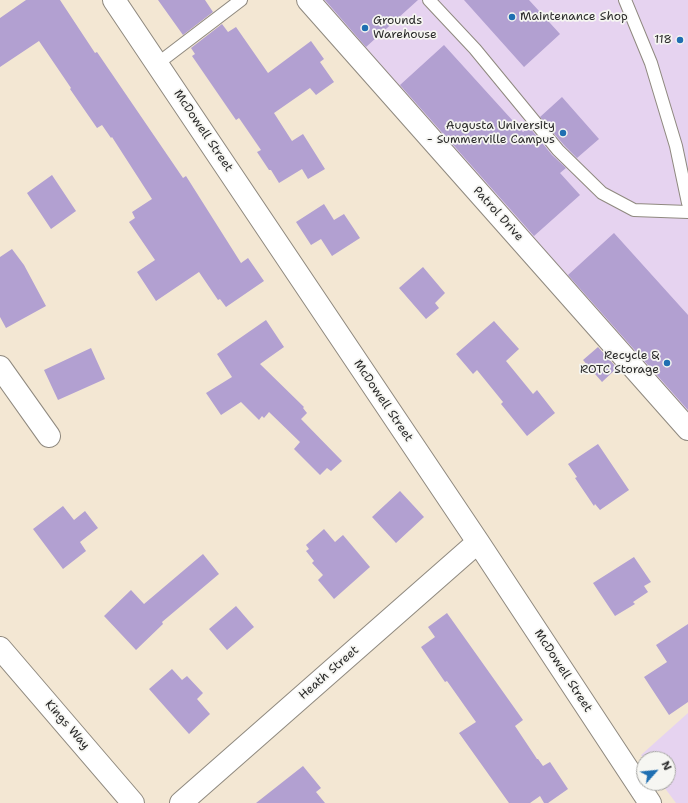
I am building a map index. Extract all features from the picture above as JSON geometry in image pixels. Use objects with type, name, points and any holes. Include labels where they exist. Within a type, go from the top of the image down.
[{"type":"street","name":"McDowell Street","points":[[114,0],[478,542],[650,803]]},
{"type":"street","name":"Patrol Drive","points":[[308,0],[688,429]]},
{"type":"street","points":[[0,367],[49,436]]},
{"type":"street","name":"Heath Street","points":[[180,803],[478,542]]},
{"type":"street","name":"Kings Way","points":[[0,648],[133,803]]},
{"type":"lane","points":[[157,64],[241,0]]},
{"type":"lane","points":[[429,0],[475,49],[558,150],[602,193],[634,210],[688,212]]},
{"type":"lane","points":[[625,0],[653,71],[676,146],[688,203]]},
{"type":"shaded area","name":"Augusta University - Summerville Campus","points":[[322,0],[688,0],[688,420]]},
{"type":"shaded area","points":[[688,713],[688,803],[676,803],[667,791],[676,791],[676,751],[645,751]]},
{"type":"building","points":[[26,0],[60,0],[95,53],[97,52],[183,178],[186,176],[241,263],[248,258],[264,281],[226,307],[220,299],[218,300],[199,272],[156,301],[137,272],[155,260],[129,222],[135,218],[132,212],[152,199],[112,137],[111,138],[102,125],[97,128],[39,41],[0,67],[0,18]]},
{"type":"building","points":[[158,0],[205,0],[213,12],[183,35]]},
{"type":"building","name":"Grounds Warehouse","points":[[325,0],[418,0],[366,47]]},
{"type":"building","name":"Maintenance Shop","points":[[464,0],[529,0],[560,34],[524,67]]},
{"type":"building","points":[[222,24],[228,32],[236,27],[268,73],[311,41],[324,59],[320,62],[334,82],[316,95],[310,88],[274,113],[292,141],[303,134],[325,169],[308,179],[302,169],[279,183],[271,170],[269,170],[257,152],[261,150],[239,118],[236,120],[192,56],[195,54],[191,48]]},
{"type":"building","points":[[444,45],[523,132],[529,127],[552,155],[566,168],[560,173],[580,195],[534,236],[400,85]]},
{"type":"building","points":[[562,97],[599,139],[577,158],[540,117]]},
{"type":"building","points":[[52,175],[76,211],[51,229],[27,193]]},
{"type":"building","points":[[324,204],[334,220],[344,214],[360,238],[332,256],[321,239],[311,245],[296,222]]},
{"type":"building","name":"Recycle & ROTC Storage","points":[[614,233],[688,315],[688,410],[568,275]]},
{"type":"building","points":[[12,249],[24,265],[46,306],[6,328],[0,317],[0,257]]},
{"type":"building","points":[[423,267],[445,293],[435,303],[439,308],[426,319],[399,288]]},
{"type":"building","points":[[266,320],[284,347],[260,364],[304,407],[303,408],[307,413],[301,419],[342,461],[331,471],[327,468],[320,475],[294,449],[300,442],[269,412],[264,418],[262,416],[259,420],[241,402],[221,415],[206,393],[232,377],[217,354]]},
{"type":"building","points":[[494,321],[519,349],[506,361],[533,394],[537,390],[555,413],[527,436],[501,404],[503,402],[477,370],[473,374],[456,354]]},
{"type":"building","points":[[598,347],[617,368],[602,382],[583,360]]},
{"type":"building","points":[[91,348],[105,379],[58,400],[44,370]]},
{"type":"building","points":[[598,444],[629,490],[600,510],[595,504],[594,506],[575,478],[577,477],[568,464]]},
{"type":"building","points":[[400,491],[424,517],[396,543],[372,517]]},
{"type":"building","points":[[63,506],[74,520],[85,511],[98,528],[80,542],[86,551],[63,569],[33,529]]},
{"type":"building","points":[[324,529],[335,542],[343,535],[370,567],[334,599],[318,580],[323,575],[312,563],[314,561],[306,551],[309,549],[306,545]]},
{"type":"building","points":[[203,554],[219,574],[162,622],[163,624],[136,650],[104,616],[131,590],[144,604]]},
{"type":"building","points":[[634,557],[651,582],[644,586],[648,592],[633,602],[635,604],[615,616],[593,583]]},
{"type":"building","points":[[236,606],[254,627],[227,650],[209,629]]},
{"type":"building","points":[[447,613],[523,720],[515,726],[537,759],[543,766],[550,762],[568,789],[548,803],[544,803],[540,796],[530,803],[509,803],[459,733],[476,722],[447,681],[445,682],[421,647],[435,637],[428,627]]},
{"type":"building","points":[[688,624],[688,702],[669,715],[644,677],[667,662],[656,645]]},
{"type":"building","points":[[172,669],[182,680],[187,676],[203,693],[197,699],[210,714],[189,734],[149,689]]},
{"type":"building","points":[[303,766],[321,788],[316,792],[325,803],[256,803]]},
{"type":"place","name":"Maintenance Shop","points":[[512,17]]},
{"type":"place","name":"Grounds Warehouse","points":[[365,28]]},
{"type":"place","name":"118","points":[[680,40]]},
{"type":"place","name":"Augusta University - Summerville Campus","points":[[563,133]]},
{"type":"place","name":"Recycle & ROTC Storage","points":[[667,363]]}]
